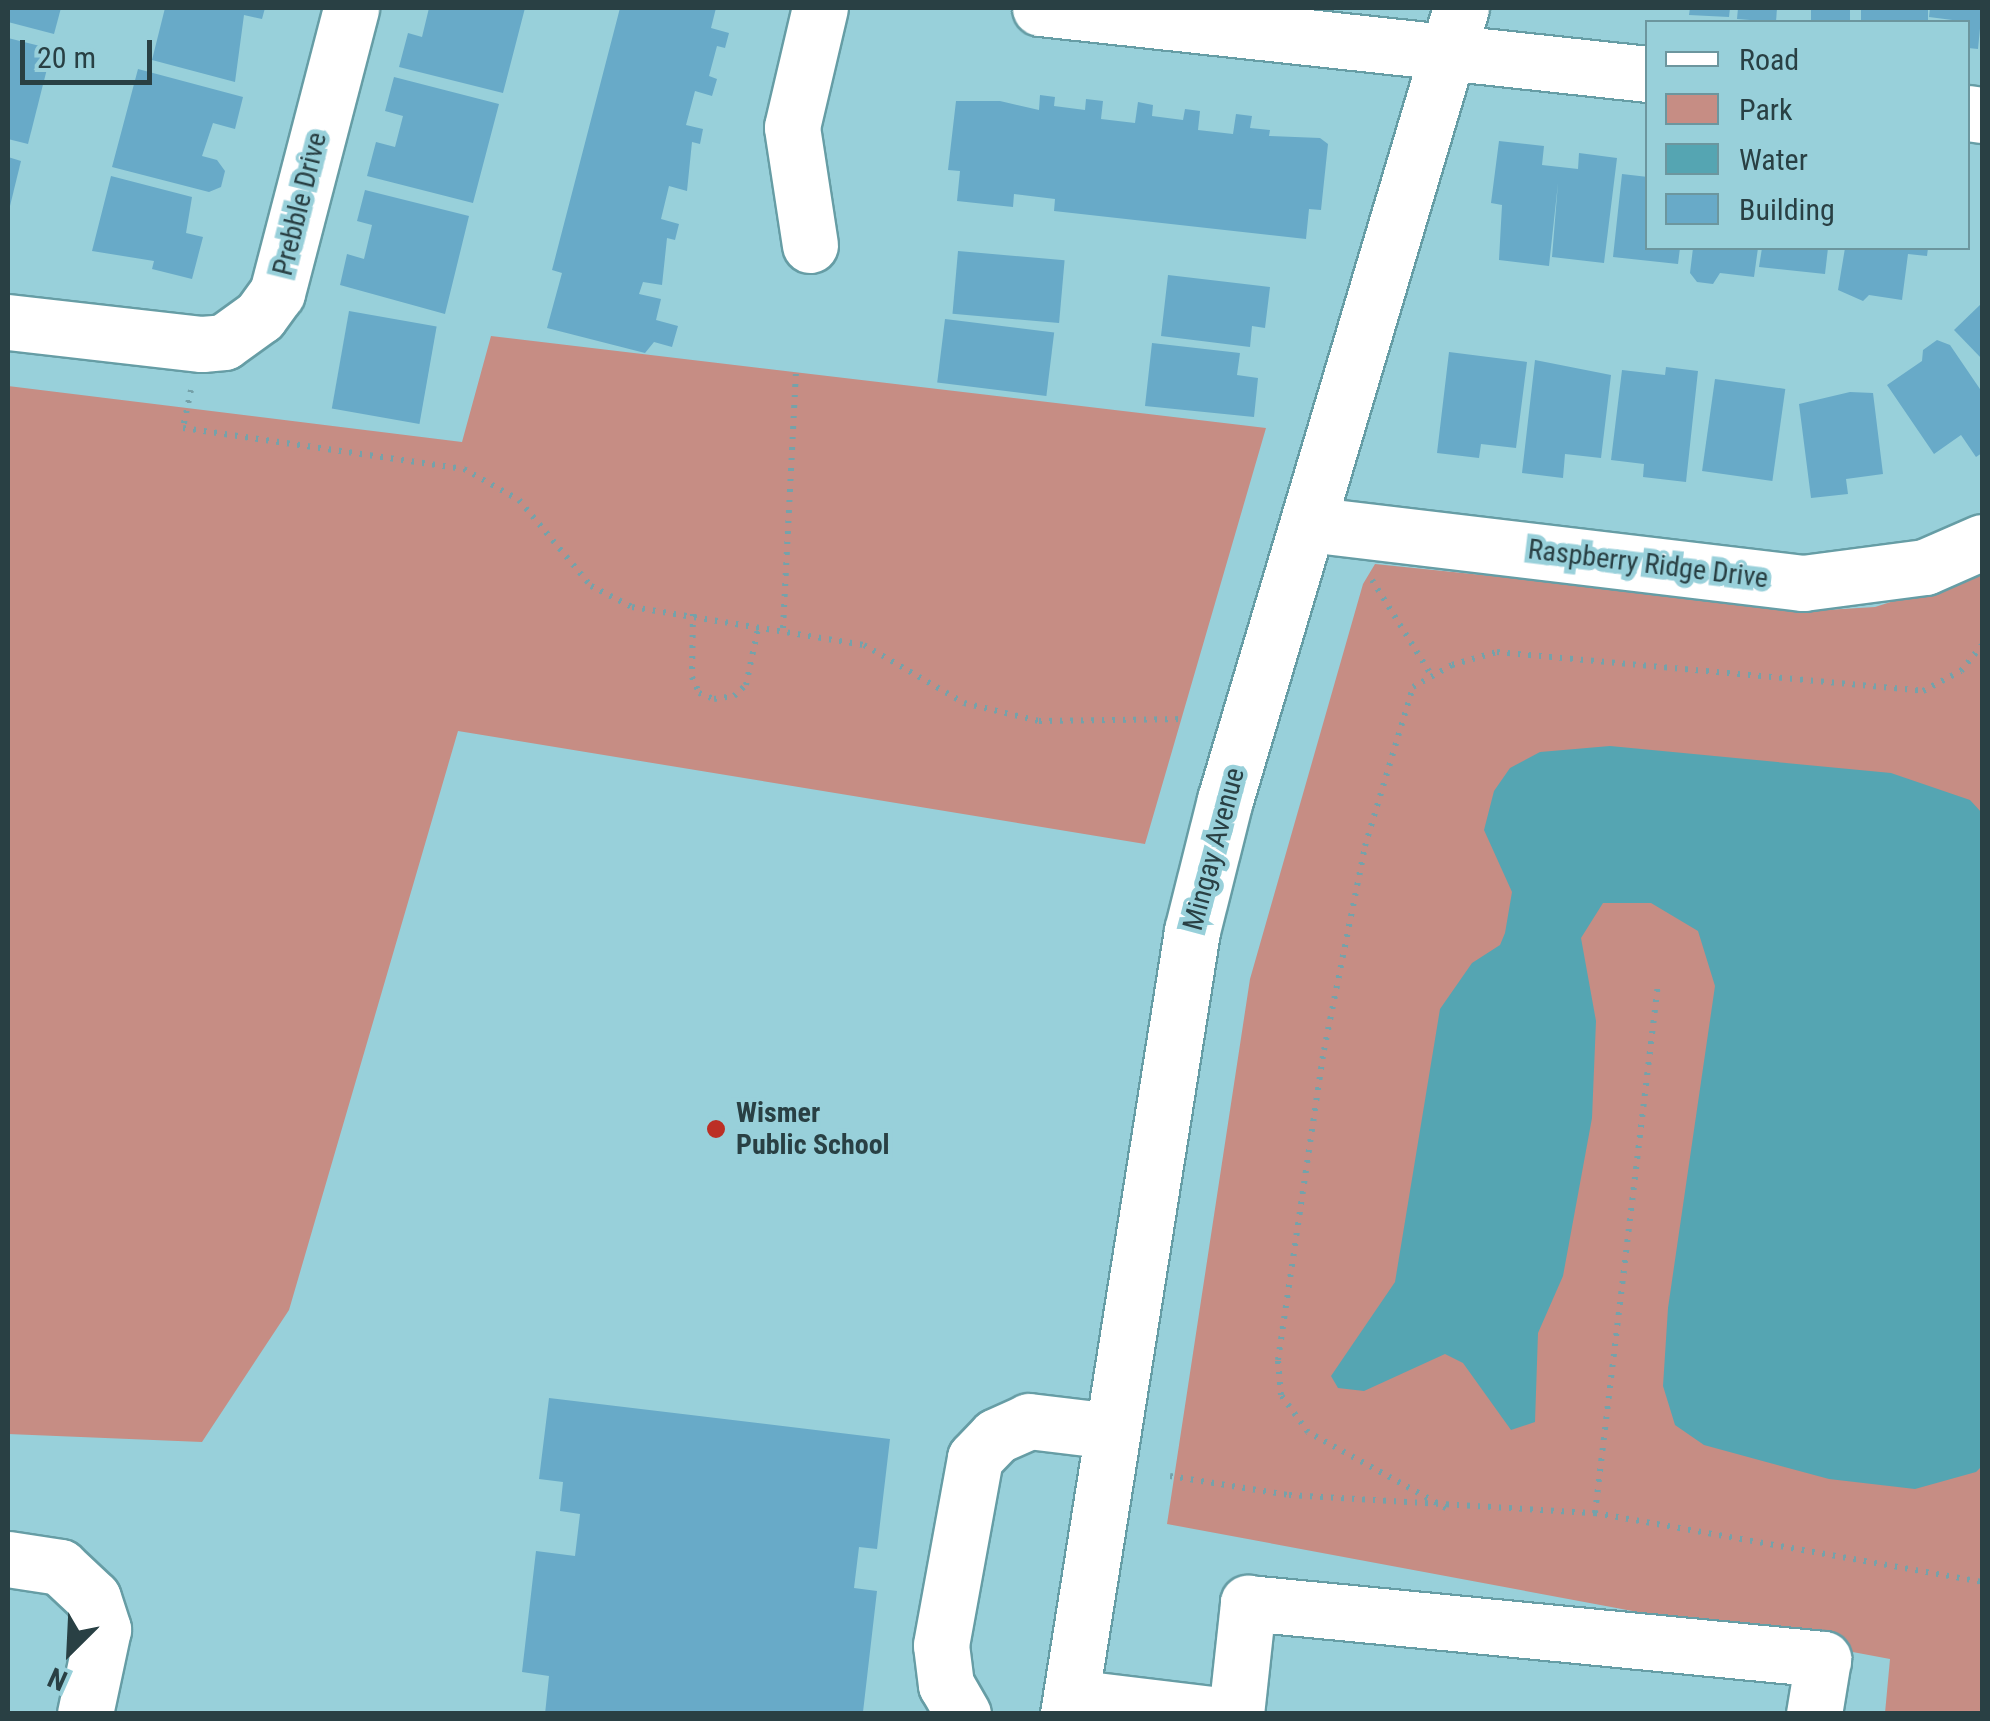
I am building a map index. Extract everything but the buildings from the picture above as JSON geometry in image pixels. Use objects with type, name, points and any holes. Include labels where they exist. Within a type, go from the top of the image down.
[{"type":"street","name":"Prebble Drive","points":[[8,322],[202,344],[241,334],[277,293],[350,8]]},
{"type":"street","points":[[810,244],[792,126],[820,8]]},
{"type":"street","points":[[1040,8],[1454,29],[1645,73]]},
{"type":"street","name":"Mingay Avenue","points":[[1069,1705],[1192,930],[1454,29]]},
{"type":"street","name":"Raspberry Ridge Drive","points":[[1308,524],[1804,583],[1925,567],[1982,542]]},
{"type":"street","points":[[963,1714],[946,1686],[941,1645],[975,1458],[996,1436],[1029,1420],[1112,1431]]},
{"type":"street","points":[[8,1559],[60,1568],[93,1598],[103,1629],[86,1714]]},
{"type":"street","points":[[1236,1714],[1248,1603],[1823,1659],[1814,1714]]},
{"type":"street","points":[[1069,1705],[1212,1714]]},
{"type":"path","points":[[784,628],[796,367]]},
{"type":"path","points":[[193,378],[184,428],[464,468],[520,500],[590,586],[632,606],[784,628],[864,645],[964,702],[1039,721],[1186,720]]},
{"type":"path","points":[[1363,565],[1432,676]]},
{"type":"path","points":[[693,614],[692,677],[698,692],[714,698],[734,696],[746,685],[759,624]]},
{"type":"path","points":[[1446,1508],[1308,1432],[1281,1395],[1278,1360],[1324,1050],[1365,846],[1413,687],[1497,652],[1923,691],[1961,671],[1982,645]]},
{"type":"path","points":[[1595,1513],[1658,984]]},
{"type":"path","points":[[1170,1476],[1446,1508],[1595,1513],[1982,1582]]},
{"type":"green space","points":[[491,336],[1266,428],[1145,844],[458,731],[289,1310],[202,1442],[8,1434],[8,386],[462,442]]},
{"type":"green space","points":[[1375,564],[1826,610],[1875,607],[1982,573],[1982,1713],[1885,1713],[1890,1659],[1167,1524],[1250,979],[1363,584]]},
{"type":"water","points":[[1610,746],[1891,773],[1970,800],[1982,813],[1982,1466],[1976,1472],[1915,1489],[1829,1479],[1704,1445],[1675,1425],[1663,1386],[1668,1308],[1715,986],[1698,931],[1651,903],[1603,903],[1581,938],[1596,1021],[1592,1118],[1563,1276],[1538,1333],[1535,1422],[1511,1430],[1463,1363],[1445,1354],[1364,1391],[1338,1388],[1331,1376],[1395,1282],[1440,1009],[1472,963],[1500,945],[1505,933],[1512,892],[1484,830],[1494,791],[1510,768],[1540,752]]},
{"type":"place","name":"Wismer Public School","points":[[716,1129]]}]
